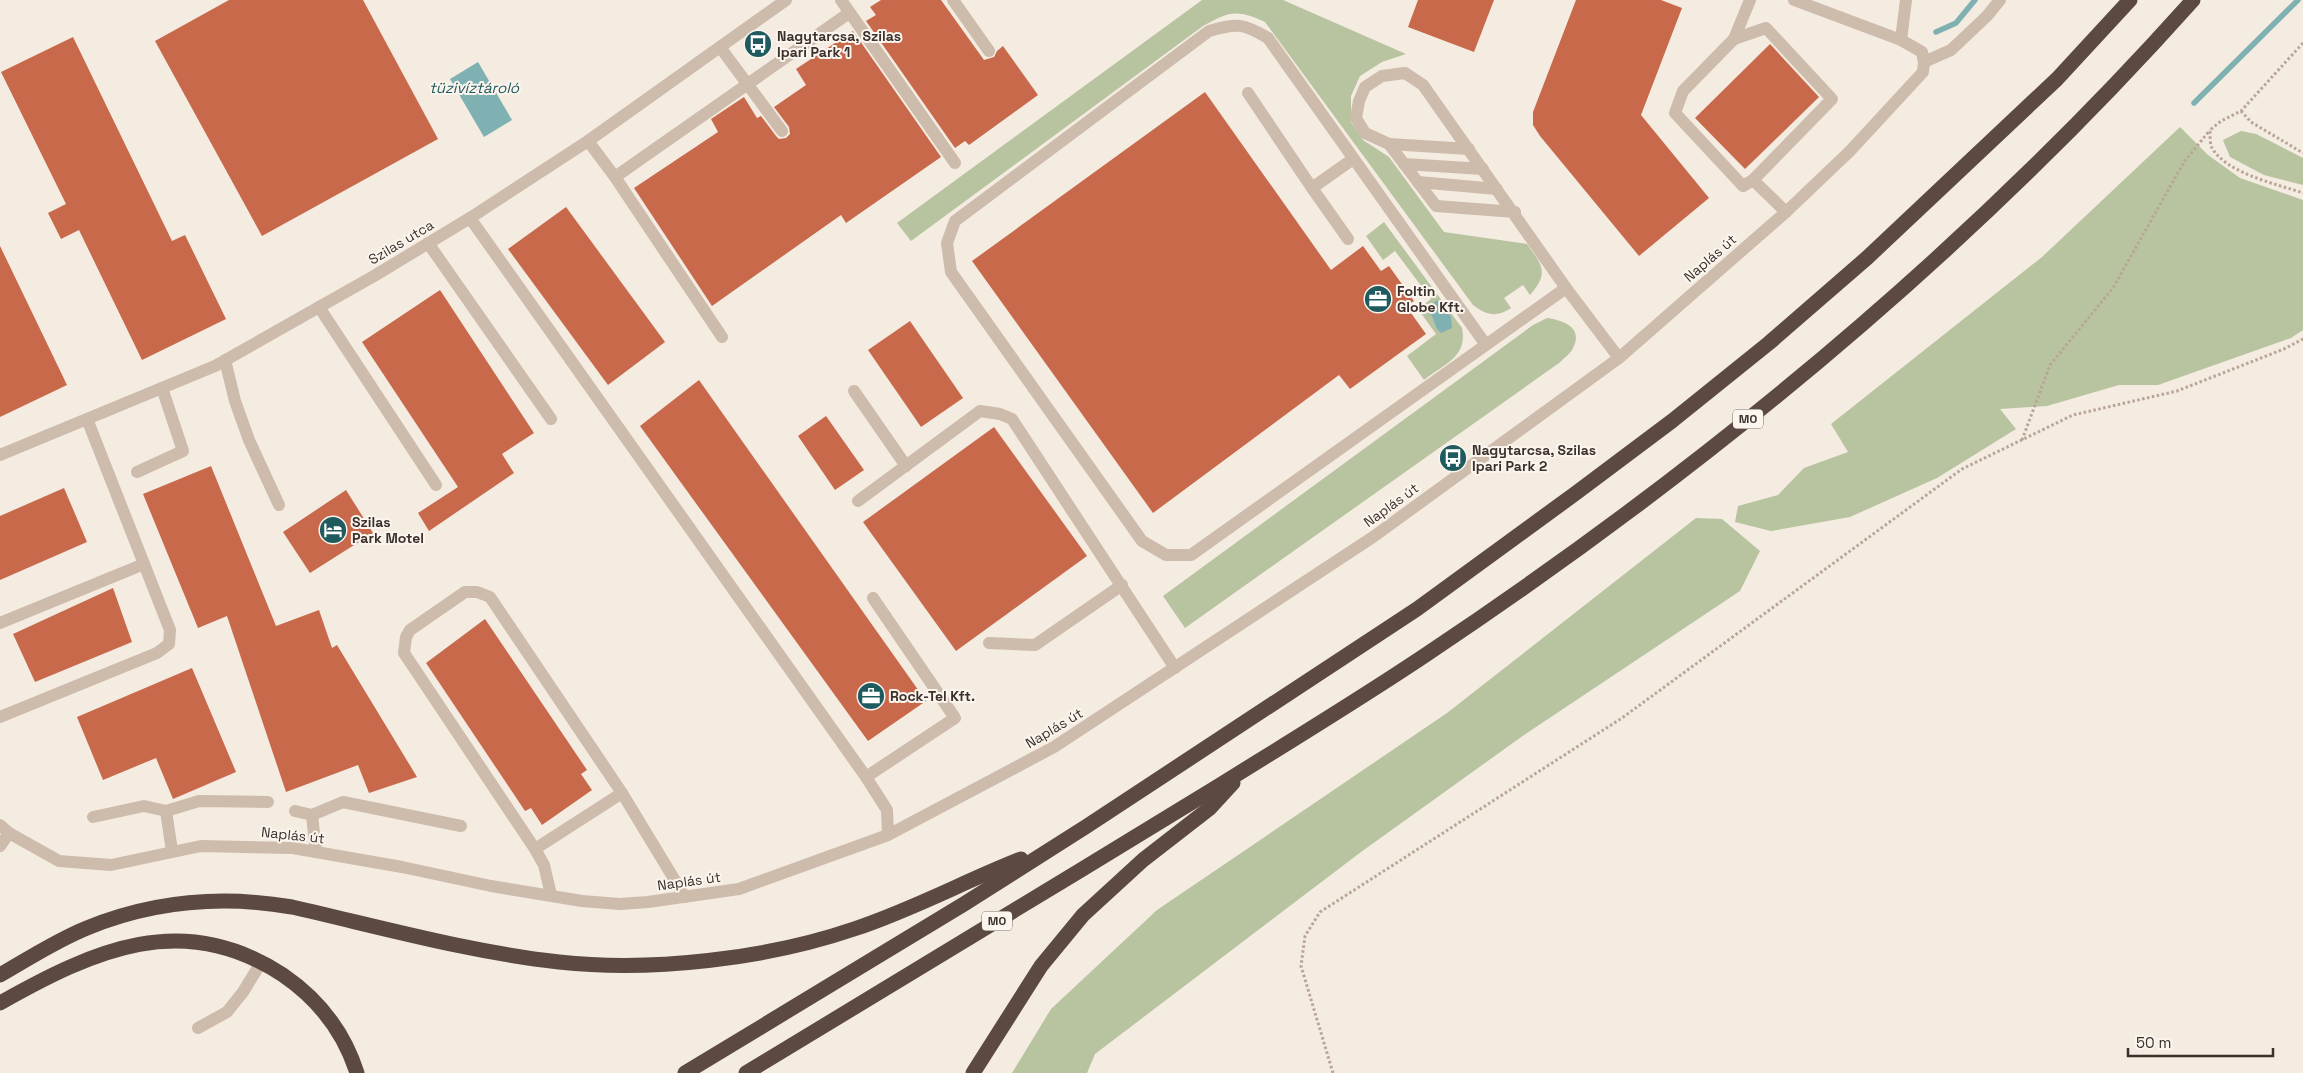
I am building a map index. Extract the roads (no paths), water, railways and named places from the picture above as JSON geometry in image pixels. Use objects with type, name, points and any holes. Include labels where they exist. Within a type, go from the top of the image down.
[{"type":"highway","name":"M0","points":[[685,1073],[964,904],[1050,847],[1087,826],[1417,609],[1680,415],[1769,343],[1933,198],[2057,79],[2130,0]]},
{"type":"highway","name":"M0","points":[[746,1073],[1247,768],[1443,643],[1624,515],[1784,391],[1959,239],[2096,104],[2193,0]]},
{"type":"highway","points":[[973,1073],[1041,966],[1083,915],[1143,860],[1210,808],[1247,768]]},
{"type":"highway","points":[[0,975],[85,929],[119,916],[154,907],[215,900],[263,902],[292,907],[484,950],[560,962],[644,964],[703,961],[765,952],[852,930],[918,906],[984,873],[1050,847]]},
{"type":"highway","points":[[0,1003],[93,957],[151,942],[211,943],[244,952],[262,961],[301,987],[323,1010],[340,1034],[357,1073]]},
{"type":"street","name":"Szilas utca","points":[[0,455],[225,360],[319,307],[470,218],[588,141],[786,0]]},
{"type":"street","points":[[841,0],[955,163]]},
{"type":"street","points":[[953,0],[990,51]]},
{"type":"street","points":[[1734,39],[1766,28],[1832,99],[1753,180],[1743,186],[1675,113],[1683,91],[1734,39],[1750,0]]},
{"type":"street","points":[[1794,0],[1901,40],[1923,57],[1951,50],[1987,16],[2000,0]]},
{"type":"street","points":[[1901,40],[1906,0]]},
{"type":"street","points":[[615,177],[849,13]]},
{"type":"street","points":[[1486,345],[1268,38],[1248,26],[1228,26],[1208,31],[956,221],[947,243],[951,272],[1142,541],[1166,555],[1191,555],[1486,345],[1566,288]]},
{"type":"street","points":[[720,47],[782,131]]},
{"type":"street","name":"Naplás út","points":[[5,829],[59,861],[111,865],[201,846],[246,845],[316,852],[491,886],[582,901],[620,904],[739,889],[888,834],[1054,747],[1372,537],[1620,358],[1786,212],[1857,144],[1923,72],[1923,57]]},
{"type":"street","points":[[1469,149],[1389,144],[1365,134],[1356,118],[1358,101],[1365,87],[1382,76],[1405,73],[1423,85],[1515,212],[1566,288],[1620,358]]},
{"type":"street","points":[[1248,93],[1348,240]]},
{"type":"street","points":[[588,141],[615,177],[722,337]]},
{"type":"street","points":[[1389,144],[1436,206],[1515,212]]},
{"type":"street","points":[[1312,188],[1353,159]]},
{"type":"street","points":[[1404,164],[1483,168]]},
{"type":"street","points":[[1753,180],[1786,212]]},
{"type":"street","points":[[1418,182],[1498,189]]},
{"type":"street","points":[[470,218],[866,776],[887,810],[888,834]]},
{"type":"street","points":[[428,243],[551,419]]},
{"type":"street","points":[[319,307],[436,485]]},
{"type":"street","points":[[225,360],[235,400],[249,440],[279,505]]},
{"type":"street","points":[[137,472],[183,450],[162,388]]},
{"type":"street","points":[[854,391],[906,466]]},
{"type":"street","points":[[858,501],[980,411],[1000,414],[1012,419],[1175,668]]},
{"type":"street","points":[[0,717],[157,653],[169,644],[170,630],[87,419]]},
{"type":"street","points":[[0,623],[144,564]]},
{"type":"street","points":[[989,643],[1035,645],[1122,585]]},
{"type":"street","points":[[551,895],[544,865],[535,848],[404,652],[406,637],[410,630],[465,592],[477,592],[490,597],[622,793],[685,897]]},
{"type":"street","points":[[866,776],[955,718],[873,598]]},
{"type":"street","points":[[535,848],[622,793]]},
{"type":"street","points":[[93,817],[144,806],[166,811],[199,801],[268,802]]},
{"type":"street","points":[[295,811],[312,815],[343,802],[461,826]]},
{"type":"street","points":[[166,811],[172,851]]},
{"type":"street","points":[[312,815],[316,852]]},
{"type":"street","points":[[0,846],[5,829]]},
{"type":"street","points":[[198,1028],[227,1012],[244,992],[262,961]]},
{"type":"water","name":"tüzivíztároló","points":[[478,62],[512,120],[484,137],[450,79]]},
{"type":"water","points":[[1438,300],[1451,317],[1452,328],[1441,333],[1437,329],[1432,316],[1426,312],[1426,307]]},
{"type":"waterway","points":[[1936,32],[1956,23],[1975,0]]},
{"type":"waterway","points":[[2194,103],[2298,0]]},
{"type":"place","name":"Nagytarcsa, Szilas Ipari Park 1","points":[[758,44]]},
{"type":"place","name":"Foltin Globe Kft.","points":[[1378,299]]},
{"type":"place","name":"Nagytarcsa, Szilas Ipari Park 2","points":[[1453,458]]},
{"type":"place","name":"Szilas Park Motel","points":[[333,530]]},
{"type":"place","name":"Rock-Tel Kft.","points":[[871,696]]}]
